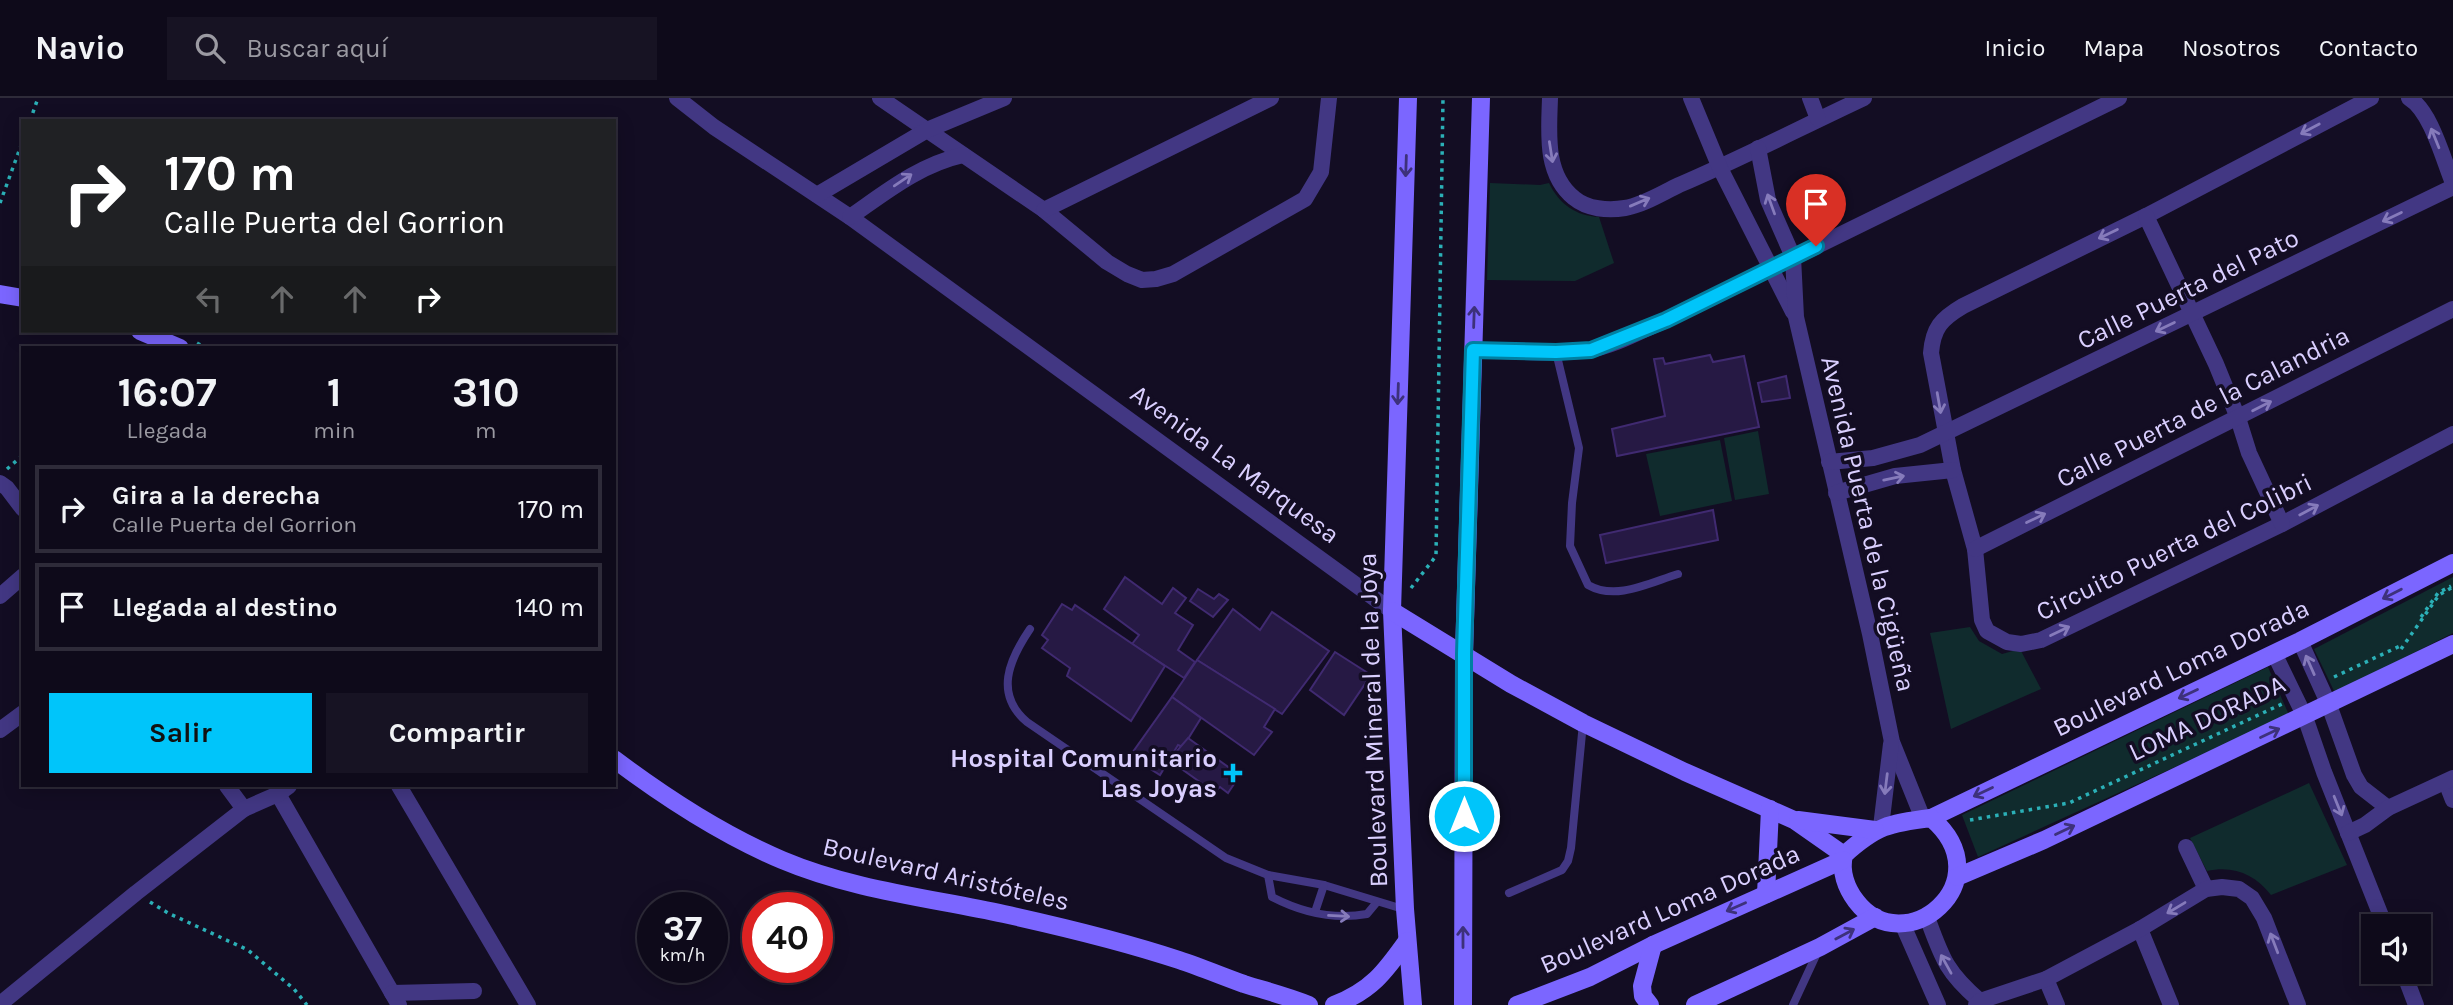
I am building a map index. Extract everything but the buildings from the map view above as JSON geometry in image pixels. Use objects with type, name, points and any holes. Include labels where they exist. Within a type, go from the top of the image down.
[{"type":"street","name":"Avenida La Marquesa","points":[[677,98],[715,127],[850,217],[1392,611],[1511,684],[1583,723],[1741,798],[1794,820],[1844,857]]},
{"type":"street","points":[[880,98],[1044,210],[1107,262],[1142,280],[1173,274],[1304,199],[1321,172],[1329,98]]},
{"type":"street","points":[[817,195],[927,130],[1004,98]]},
{"type":"street","points":[[1044,210],[1271,98]]},
{"type":"street","name":"Boulevard Mineral de la Joya","points":[[1408,98],[1392,611],[1405,909],[1413,1005]]},
{"type":"street","points":[[1463,1005],[1464,654],[1480,98]]},
{"type":"street","points":[[1550,98],[1549,144],[1553,169],[1575,199],[1591,207],[1609,209],[1627,208],[1720,168],[1864,98]]},
{"type":"street","name":"Avenida Puerta de la Cigüeña","points":[[1691,98],[1720,168],[1755,232],[1769,269],[1796,317]]},
{"type":"street","points":[[1810,98],[1818,119]]},
{"type":"street","points":[[1473,350],[1591,350],[1623,338],[2000,158],[2119,98]]},
{"type":"street","name":"Circuito Puerta del Colibri","points":[[2371,98],[2146,216],[1963,306],[1941,322],[1933,335],[1931,353],[1945,435],[1975,549],[1982,620],[1987,631],[2007,642],[2021,644],[2041,640],[2282,524],[2453,434]]},
{"type":"street","points":[[2409,98],[2421,109],[2430,124],[2453,185]]},
{"type":"street","points":[[1758,148],[1768,200],[1793,257]]},
{"type":"street","points":[[850,217],[911,175],[945,159],[962,155]]},
{"type":"street","name":"Calle Puerta del Pato","points":[[1945,435],[2453,185]]},
{"type":"street","points":[[2146,216],[2216,365],[2249,453],[2282,524]]},
{"type":"street","name":"Avenida Puerta de la Cigüeña","points":[[1793,257],[1796,317],[1871,634],[1892,742],[1927,818]]},
{"type":"street","points":[[0,294],[21,298]]},
{"type":"street","name":"Calle Puerta de la Calandria","points":[[1975,549],[2453,309]]},
{"type":"street","points":[[145,333],[175,346]]},
{"type":"street","points":[[1829,462],[1899,453],[1945,435]]},
{"type":"street","points":[[1836,494],[1895,476],[1953,470]]},
{"type":"street","points":[[0,483],[21,506]]},
{"type":"street","name":"Boulevard Loma Dorada","points":[[1927,818],[2300,641],[2453,562]]},
{"type":"street","points":[[0,596],[21,578]]},
{"type":"street","points":[[2300,641],[2329,705],[2354,775],[2361,787],[2388,808]]},
{"type":"street","points":[[1957,877],[2044,840],[2453,644]]},
{"type":"street","points":[[2274,653],[2305,717],[2380,914]]},
{"type":"street","points":[[0,730],[21,714]]},
{"type":"street","name":"Avenida Puerta de la Cigüeña","points":[[1878,828],[1892,742]]},
{"type":"street","name":"Boulevard Aristóteles","points":[[616,761],[648,785],[717,827],[793,864],[836,879],[896,894],[981,909],[1102,937],[1178,960],[1246,985],[1280,993],[1309,1005]]},
{"type":"street","points":[[2348,833],[2365,825],[2388,808],[2449,780],[2453,800]]},
{"type":"street","points":[[228,787],[244,809]]},
{"type":"street","points":[[400,787],[528,1005]]},
{"type":"street","points":[[0,1004],[244,809],[283,790],[395,999],[474,991]]},
{"type":"street","points":[[1766,894],[1770,809]]},
{"type":"street","points":[[1927,818],[1944,829],[1953,843],[1957,877],[1951,893],[1941,907],[1927,917],[1902,923],[1888,922],[1861,908],[1850,894],[1844,877],[1844,857],[1878,828],[1927,818]]},
{"type":"street","name":"Avenida La Marquesa","points":[[1794,820],[1878,828]]},
{"type":"street","points":[[2186,847],[2206,889]]},
{"type":"street","name":"Boulevard Loma Dorada","points":[[1517,1005],[1590,977],[1844,857]]},
{"type":"street","points":[[1927,917],[1946,965],[1978,1003],[2046,979],[2140,929],[2206,889],[2239,889],[2252,898],[2264,918],[2298,1005]]},
{"type":"street","points":[[1695,1005],[1819,947],[1875,917]]},
{"type":"street","points":[[1902,923],[1938,1005]]},
{"type":"street","points":[[2140,929],[2171,1005]]},
{"type":"street","points":[[1334,1005],[1371,985],[1384,973],[1407,941]]},
{"type":"street","points":[[1650,1005],[1643,996],[1642,986],[1653,945]]},
{"type":"street","points":[[2046,979],[2057,1005]]},
{"type":"street","points":[[2408,984],[2416,1005]]},
{"type":"street","name":"Boulevard Aristóteles","points":[[1246,985],[1280,1005]]},
{"type":"lane","points":[[1556,352],[1578,448],[1570,546],[1588,585],[1606,592],[1622,591],[1678,574]]},
{"type":"lane","points":[[1030,629],[1014,652],[1006,692],[1017,714],[1226,858],[1268,875],[1324,885],[1405,909]]},
{"type":"lane","points":[[1509,893],[1562,870],[1567,861],[1571,848],[1583,723]]},
{"type":"lane","points":[[1268,875],[1272,897],[1334,918],[1367,914],[1377,902]]},
{"type":"lane","points":[[1315,912],[1324,885]]},
{"type":"lane","points":[[1793,1005],[1819,947]]},
{"type":"path","points":[[31,119],[38,98]]},
{"type":"path","points":[[1392,611],[1436,556],[1443,98]]},
{"type":"path","points":[[0,204],[21,146]]},
{"type":"path","points":[[0,476],[21,457]]},
{"type":"path","name":"LOMA DORADA","points":[[2319,685],[2402,649],[2440,595],[2453,586]]},
{"type":"path","name":"LOMA DORADA","points":[[1950,807],[1963,821],[2069,803],[2296,698]]},
{"type":"path","points":[[136,893],[168,914],[248,950],[295,989],[307,1005]]},
{"type":"green space","points":[[1490,183],[1549,183],[1569,208],[1599,217],[1614,263],[1575,281],[1487,280]]},
{"type":"green space","points":[[1758,431],[1769,494],[1735,500],[1724,438]]},
{"type":"green space","points":[[1720,440],[1732,501],[1660,516],[1646,454]]},
{"type":"green space","points":[[2453,577],[2453,633],[2335,693],[2314,649]]},
{"type":"green space","points":[[1970,627],[1979,641],[2002,654],[2020,649],[2041,689],[1951,729],[1930,633]]},
{"type":"green space","points":[[2268,667],[2289,715],[1978,857],[1962,815]]},
{"type":"green space","points":[[2309,783],[2347,865],[2271,895],[2258,882],[2243,873],[2226,869],[2207,871],[2190,838]]},
{"type":"place","name":"Hospital Comunitario Las Joyas","points":[[1233,773]]},
{"type":"route","points":[[1464,816],[1464,654],[1473,350],[1591,350],[1666,320],[1816,246]]}]
